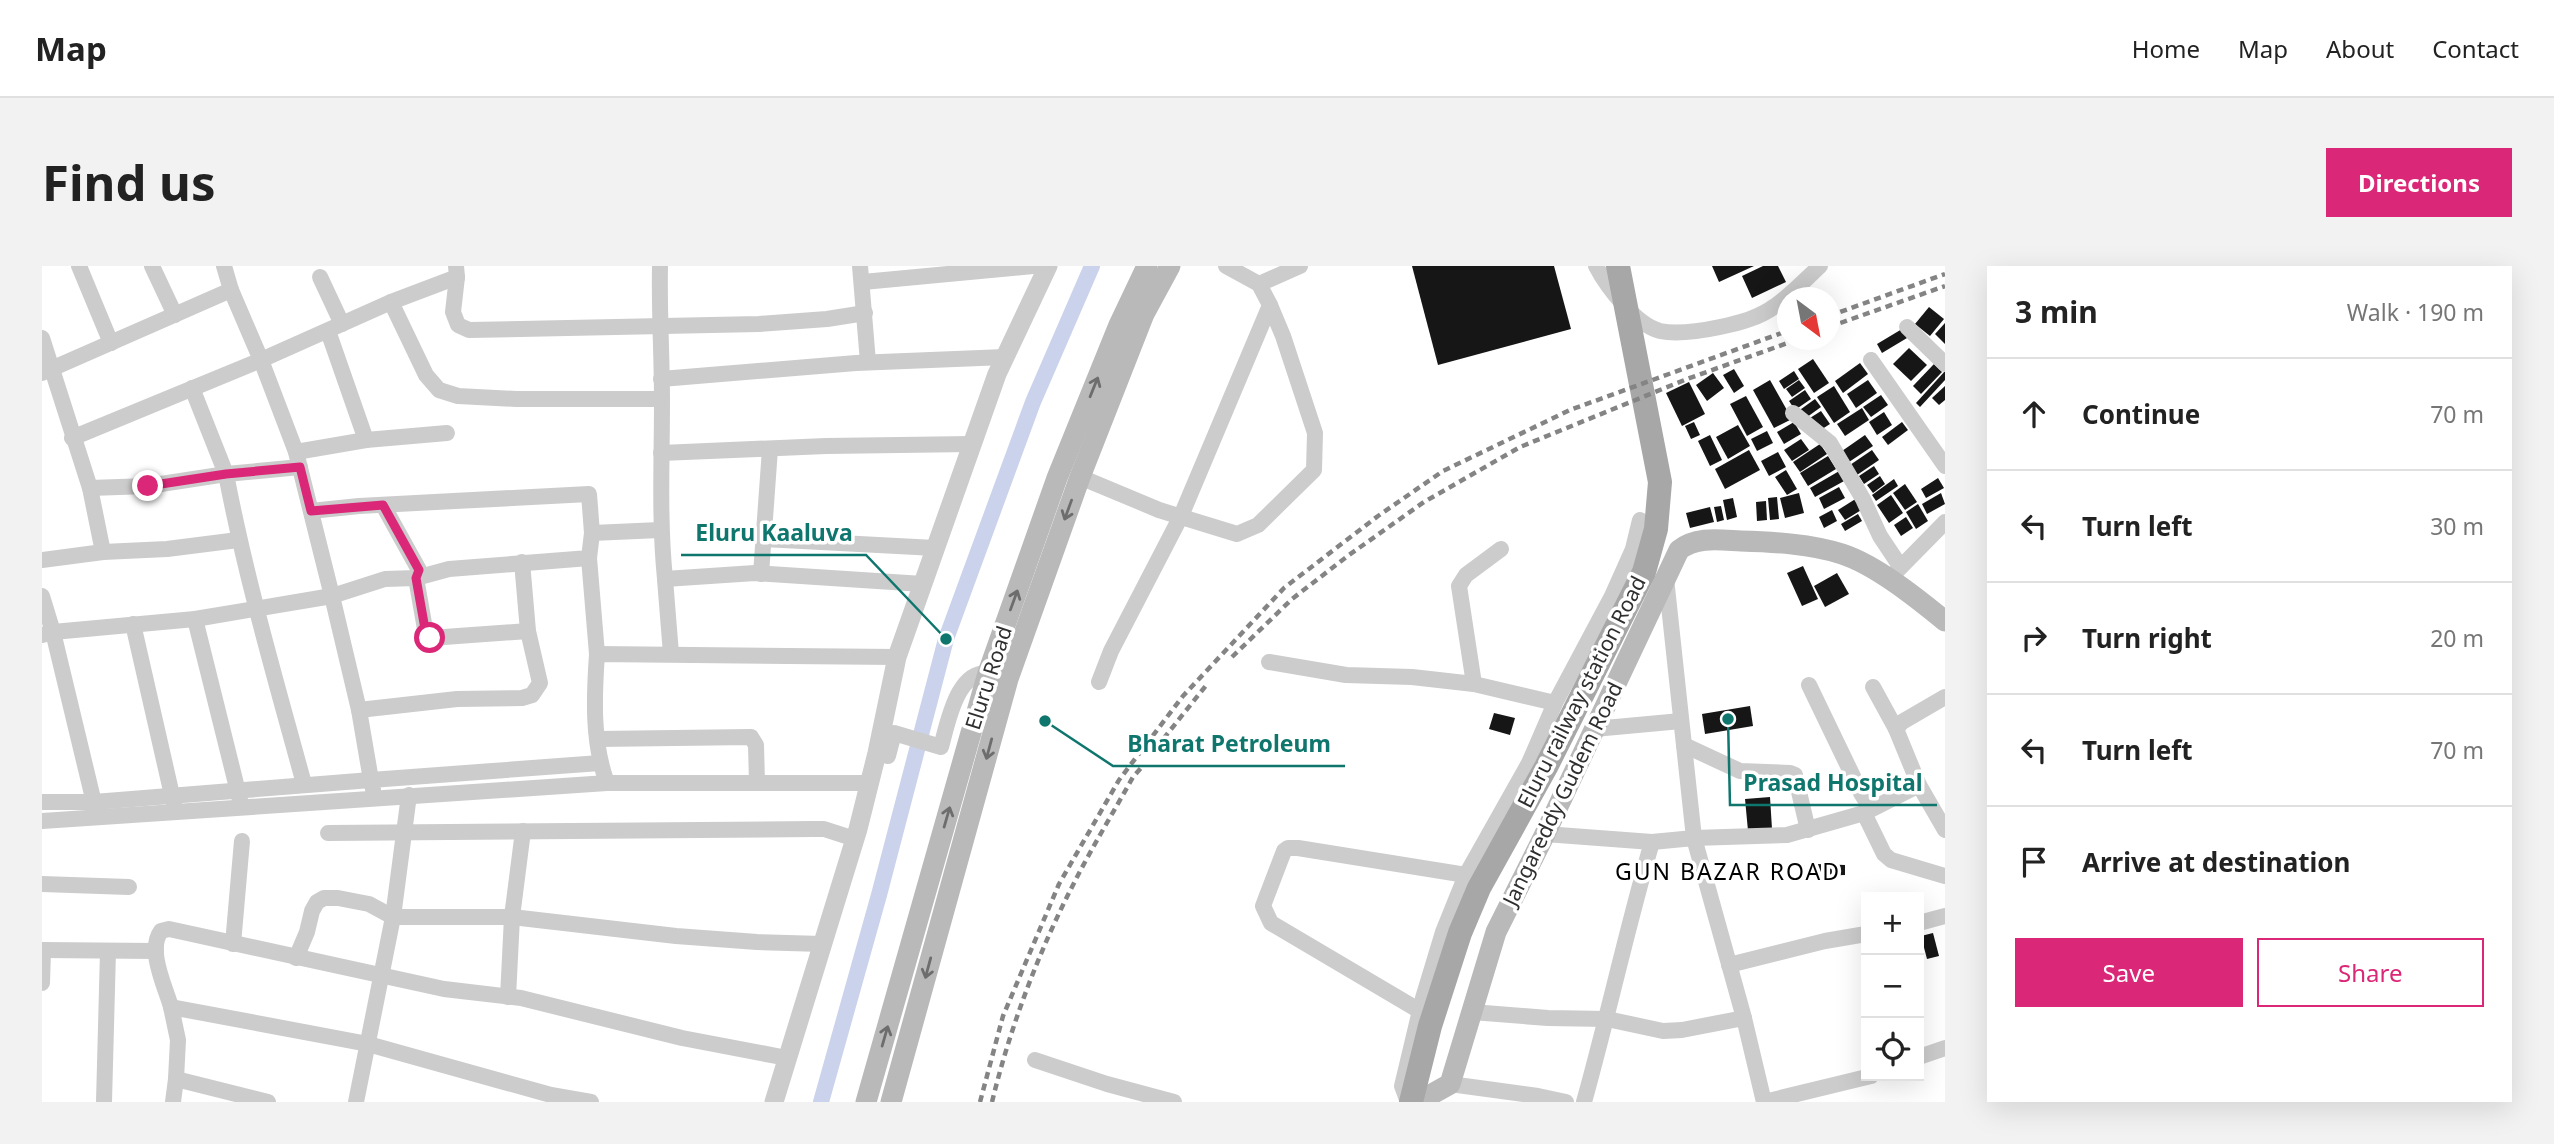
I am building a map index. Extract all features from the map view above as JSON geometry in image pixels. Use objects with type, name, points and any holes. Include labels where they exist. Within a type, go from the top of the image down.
[{"type":"main road","name":"Eluru Road","points":[[866,1102],[1057,478],[1119,325],[1147,266]]},
{"type":"main road","name":"Eluru Road","points":[[891,1102],[998,676],[1144,314],[1170,266]]},
{"type":"main road","name":"Eluru railway station Road","points":[[1409,1102],[1460,933],[1479,888],[1546,767],[1644,572],[1656,529],[1660,482],[1618,266]]},
{"type":"main road","name":"Jangareddy Gudem Road","points":[[1450,1084],[1496,932],[1679,550],[1693,541],[1715,540],[1766,542],[1844,554],[1895,573],[1945,621]]},
{"type":"main road","points":[[1418,1102],[1450,1084]]},
{"type":"street","points":[[79,266],[111,343]]},
{"type":"street","points":[[152,266],[175,315]]},
{"type":"street","points":[[224,266],[298,460],[359,710],[375,798]]},
{"type":"street","points":[[660,266],[660,530],[671,654]]},
{"type":"street","points":[[868,362],[862,274],[1032,266]]},
{"type":"street","points":[[883,755],[897,657],[1005,357],[1048,266]]},
{"type":"street","points":[[1080,477],[1159,510],[1237,534],[1258,525],[1314,470],[1315,433],[1270,305],[1259,284],[1226,266]]},
{"type":"street","points":[[1259,284],[1300,266]]},
{"type":"street","points":[[1596,266],[1625,306],[1640,321],[1660,331],[1688,332],[1712,329],[1764,314],[1820,266]]},
{"type":"street","points":[[72,438],[261,360],[456,272],[453,312],[458,324],[469,330],[827,319],[865,313]]},
{"type":"street","points":[[320,277],[366,440]]},
{"type":"street","points":[[47,371],[231,290]]},
{"type":"street","points":[[391,302],[426,375],[439,390],[458,396],[516,399],[662,400]]},
{"type":"street","points":[[1099,682],[1111,651],[1181,516],[1270,305]]},
{"type":"street","points":[[1907,327],[1945,364]]},
{"type":"street","points":[[42,338],[47,371],[90,488],[103,552]]},
{"type":"street","points":[[661,379],[868,362],[1005,357]]},
{"type":"street","points":[[1871,360],[1945,466]]},
{"type":"street","points":[[192,388],[226,474],[256,608],[304,784]]},
{"type":"street","points":[[1793,413],[1830,443],[1863,499],[1895,573],[1945,522]]},
{"type":"street","points":[[90,488],[148,486],[226,474],[298,460],[366,440],[447,433]]},
{"type":"street","points":[[661,453],[827,446],[972,444]]},
{"type":"street","points":[[761,574],[770,449]]},
{"type":"street","points":[[311,511],[589,494],[592,533],[589,558],[597,654],[594,698],[600,763],[607,783]]},
{"type":"street","points":[[383,505],[419,570],[416,578],[425,629],[430,638],[528,631]]},
{"type":"street","points":[[1409,1102],[1402,1086],[1420,1010],[1443,932],[1466,875],[1529,763],[1555,703],[1612,596],[1633,549],[1640,520]]},
{"type":"street","points":[[592,533],[660,530]]},
{"type":"street","points":[[764,539],[935,548]]},
{"type":"street","points":[[42,560],[239,540]]},
{"type":"street","points":[[1474,684],[1459,586],[1466,575],[1500,548]]},
{"type":"street","points":[[47,633],[195,619],[332,596],[385,579],[416,578],[449,569],[589,558]]},
{"type":"street","points":[[359,710],[457,699],[522,698],[532,695],[540,683],[528,631],[522,562]]},
{"type":"street","points":[[665,579],[761,574],[923,584]]},
{"type":"street","points":[[1666,579],[1694,838],[1744,1018],[1764,1102],[1861,1078]]},
{"type":"street","points":[[42,596],[47,633],[97,818]]},
{"type":"street","points":[[195,619],[241,809]]},
{"type":"street","points":[[134,624],[175,813]]},
{"type":"street","points":[[597,654],[897,657]]},
{"type":"street","points":[[1269,662],[1346,675],[1412,677],[1474,684],[1555,703]]},
{"type":"street","points":[[774,1102],[857,834],[869,783],[894,733],[941,747],[961,688],[977,675],[998,676]]},
{"type":"street","points":[[1809,685],[1861,793],[1884,854],[1891,860],[1945,876]]},
{"type":"street","points":[[1873,687],[1896,729],[1919,785],[1945,830]]},
{"type":"street","points":[[1896,729],[1902,722],[1945,697]]},
{"type":"street","points":[[1594,729],[1681,721]]},
{"type":"street","points":[[598,739],[751,737],[756,745],[757,783]]},
{"type":"street","points":[[1684,746],[1740,771],[1795,775],[1808,830]]},
{"type":"street","points":[[42,802],[94,802],[600,763]]},
{"type":"street","points":[[42,821],[375,798],[408,800],[607,783],[869,783]]},
{"type":"street","points":[[1545,834],[1652,842],[1787,835],[1867,811],[1919,785]]},
{"type":"street","points":[[356,1102],[393,918],[408,800]]},
{"type":"street","points":[[328,833],[406,827],[523,831],[824,829],[857,834]]},
{"type":"street","points":[[508,997],[512,917],[523,831]]},
{"type":"street","points":[[233,944],[242,841]]},
{"type":"street","points":[[1584,1102],[1607,1019],[1626,932],[1652,842]]},
{"type":"street","points":[[1420,1010],[1271,923],[1263,906],[1284,851],[1288,848],[1466,875]]},
{"type":"street","points":[[42,884],[129,887]]},
{"type":"street","points":[[296,958],[312,911],[317,902],[324,898],[369,904],[393,918],[512,917],[676,936],[822,944]]},
{"type":"street","points":[[1924,922],[1945,916]]},
{"type":"street","points":[[173,1102],[178,1040],[156,951],[156,938],[161,931],[169,929],[444,989],[508,997],[682,1038],[787,1058]]},
{"type":"street","points":[[1729,965],[1861,935]]},
{"type":"street","points":[[42,983],[43,950],[156,951]]},
{"type":"street","points":[[104,1102],[108,951]]},
{"type":"street","points":[[171,1007],[368,1044],[551,1095],[592,1102]]},
{"type":"street","points":[[1472,1012],[1607,1019],[1662,1031],[1682,1030],[1744,1018]]},
{"type":"street","points":[[1924,1055],[1945,1048]]},
{"type":"street","points":[[1035,1060],[1107,1084],[1174,1102]]},
{"type":"street","points":[[176,1079],[268,1102]]},
{"type":"street","points":[[1450,1084],[1566,1102]]},
{"type":"building","points":[[1412,266],[1554,266],[1571,329],[1438,365]]},
{"type":"building","points":[[1712,266],[1754,266],[1719,282]]},
{"type":"building","points":[[1763,266],[1778,266],[1786,282],[1752,298],[1742,276]]},
{"type":"building","points":[[1929,307],[1944,319],[1930,336],[1915,324]]},
{"type":"building","points":[[1945,323],[1945,344],[1935,334]]},
{"type":"building","points":[[1902,329],[1907,338],[1882,353],[1877,344]]},
{"type":"building","points":[[1909,348],[1927,365],[1911,381],[1893,364]]},
{"type":"building","points":[[1813,359],[1829,383],[1814,393],[1798,369]]},
{"type":"building","points":[[1860,363],[1868,374],[1843,393],[1835,381]]},
{"type":"building","points":[[1934,364],[1942,372],[1921,394],[1913,386]]},
{"type":"building","points":[[1734,369],[1744,386],[1734,393],[1723,375]]},
{"type":"building","points":[[1794,371],[1799,379],[1784,389],[1779,381]]},
{"type":"building","points":[[1945,371],[1945,380],[1920,407],[1916,403]]},
{"type":"building","points":[[1713,373],[1724,388],[1707,401],[1696,385]]},
{"type":"building","points":[[1770,380],[1792,419],[1774,428],[1753,390]]},
{"type":"building","points":[[1799,380],[1805,388],[1792,397],[1786,389]]},
{"type":"building","points":[[1868,380],[1877,393],[1856,408],[1847,394]]},
{"type":"building","points":[[1689,382],[1705,414],[1682,426],[1666,393]]},
{"type":"building","points":[[1834,386],[1850,412],[1834,423],[1817,397]]},
{"type":"building","points":[[1945,386],[1945,400],[1939,405],[1932,398]]},
{"type":"building","points":[[1805,390],[1811,399],[1795,410],[1789,401]]},
{"type":"building","points":[[1881,395],[1888,405],[1871,417],[1863,407]]},
{"type":"building","points":[[1746,396],[1763,427],[1747,436],[1730,404]]},
{"type":"building","points":[[1815,399],[1821,407],[1803,420],[1797,412]]},
{"type":"building","points":[[1862,408],[1869,420],[1845,436],[1837,424]]},
{"type":"building","points":[[1821,411],[1830,424],[1819,431],[1810,418]]},
{"type":"building","points":[[1884,412],[1892,425],[1877,435],[1869,422]]},
{"type":"building","points":[[1694,422],[1700,435],[1691,439],[1685,426]]},
{"type":"building","points":[[1794,422],[1801,434],[1784,444],[1777,432]]},
{"type":"building","points":[[1902,422],[1908,430],[1888,445],[1882,437]]},
{"type":"building","points":[[1738,425],[1750,446],[1728,459],[1716,437]]},
{"type":"building","points":[[1767,431],[1773,443],[1757,451],[1751,439]]},
{"type":"building","points":[[1710,435],[1722,460],[1710,466],[1698,441]]},
{"type":"building","points":[[1865,435],[1873,446],[1849,462],[1842,451]]},
{"type":"building","points":[[1801,439],[1809,450],[1792,461],[1784,450]]},
{"type":"building","points":[[1820,444],[1827,454],[1800,472],[1793,462]]},
{"type":"building","points":[[1749,450],[1760,470],[1725,489],[1715,469]]},
{"type":"building","points":[[1872,450],[1879,460],[1857,475],[1850,465]]},
{"type":"building","points":[[1778,452],[1786,467],[1769,476],[1761,461]]},
{"type":"building","points":[[1828,456],[1836,469],[1808,486],[1800,473]]},
{"type":"building","points":[[1874,466],[1879,474],[1864,484],[1859,476]]},
{"type":"building","points":[[1786,470],[1797,489],[1787,495],[1775,477]]},
{"type":"building","points":[[1841,470],[1846,480],[1815,497],[1810,488]]},
{"type":"building","points":[[1880,476],[1885,484],[1873,493],[1867,485]]},
{"type":"building","points":[[1938,478],[1944,488],[1926,498],[1921,489]]},
{"type":"building","points":[[1894,479],[1898,486],[1876,501],[1872,495]]},
{"type":"building","points":[[1905,484],[1917,502],[1905,510],[1893,493]]},
{"type":"building","points":[[1839,487],[1845,498],[1824,509],[1819,498]]},
{"type":"building","points":[[1799,493],[1804,513],[1785,518],[1780,498]]},
{"type":"building","points":[[1941,493],[1945,504],[1927,514],[1922,504]]},
{"type":"building","points":[[1891,495],[1903,513],[1889,523],[1877,505]]},
{"type":"building","points":[[1777,497],[1779,519],[1770,520],[1768,498]]},
{"type":"building","points":[[1733,498],[1737,517],[1727,520],[1723,500]]},
{"type":"building","points":[[1857,498],[1863,509],[1845,520],[1838,510]]},
{"type":"building","points":[[1766,501],[1767,520],[1757,521],[1756,502]]},
{"type":"building","points":[[1918,504],[1928,521],[1916,529],[1906,512]]},
{"type":"building","points":[[1721,506],[1724,520],[1717,522],[1714,507]]},
{"type":"building","points":[[1710,507],[1714,522],[1690,528],[1686,513]]},
{"type":"building","points":[[1832,510],[1837,521],[1824,528],[1819,517]]},
{"type":"building","points":[[1858,514],[1862,521],[1845,531],[1841,524]]},
{"type":"building","points":[[1906,517],[1913,528],[1901,536],[1894,525]]},
{"type":"building","points":[[1803,566],[1818,599],[1802,606],[1787,573]]},
{"type":"building","points":[[1837,573],[1849,594],[1825,607],[1814,586]]},
{"type":"building","points":[[1750,706],[1753,726],[1705,734],[1702,714]]},
{"type":"building","points":[[1494,713],[1515,718],[1510,735],[1489,729]]},
{"type":"building","points":[[1770,797],[1772,829],[1748,831],[1745,799]]},
{"type":"building","points":[[1817,864],[1845,865],[1845,875],[1815,876]]},
{"type":"building","points":[[1933,933],[1939,956],[1927,959],[1924,935]]},
{"type":"waterway","points":[[821,1102],[946,639],[1033,402],[1092,266]]},
{"type":"railway","points":[[1840,312],[1945,274]]},
{"type":"railway","points":[[1840,323],[1945,286]]},
{"type":"railway","points":[[980,1102],[1003,1016],[1059,884],[1119,780],[1183,696],[1284,588],[1378,516],[1443,471],[1570,410],[1777,335]]},
{"type":"railway","points":[[1232,657],[1292,599],[1349,555],[1424,502],[1520,447],[1687,379],[1777,347]]},
{"type":"railway","points":[[1156,748],[1208,683]]},
{"type":"railway","points":[[992,1102],[1016,1019],[1048,937],[1087,858],[1133,777],[1141,768]]},
{"type":"place","name":"Eluru Kaaluva","points":[[946,639]]},
{"type":"place","name":"Prasad Hospital","points":[[1728,719]]},
{"type":"place","name":"Bharat Petroleum","points":[[1045,721]]},
{"type":"district","name":"GUN BAZAR ROAD","points":[[1728,872]]},
{"type":"route","points":[[148,486],[226,474],[300,467],[311,511],[383,505],[419,570],[416,578],[426,634],[430,638]]}]
